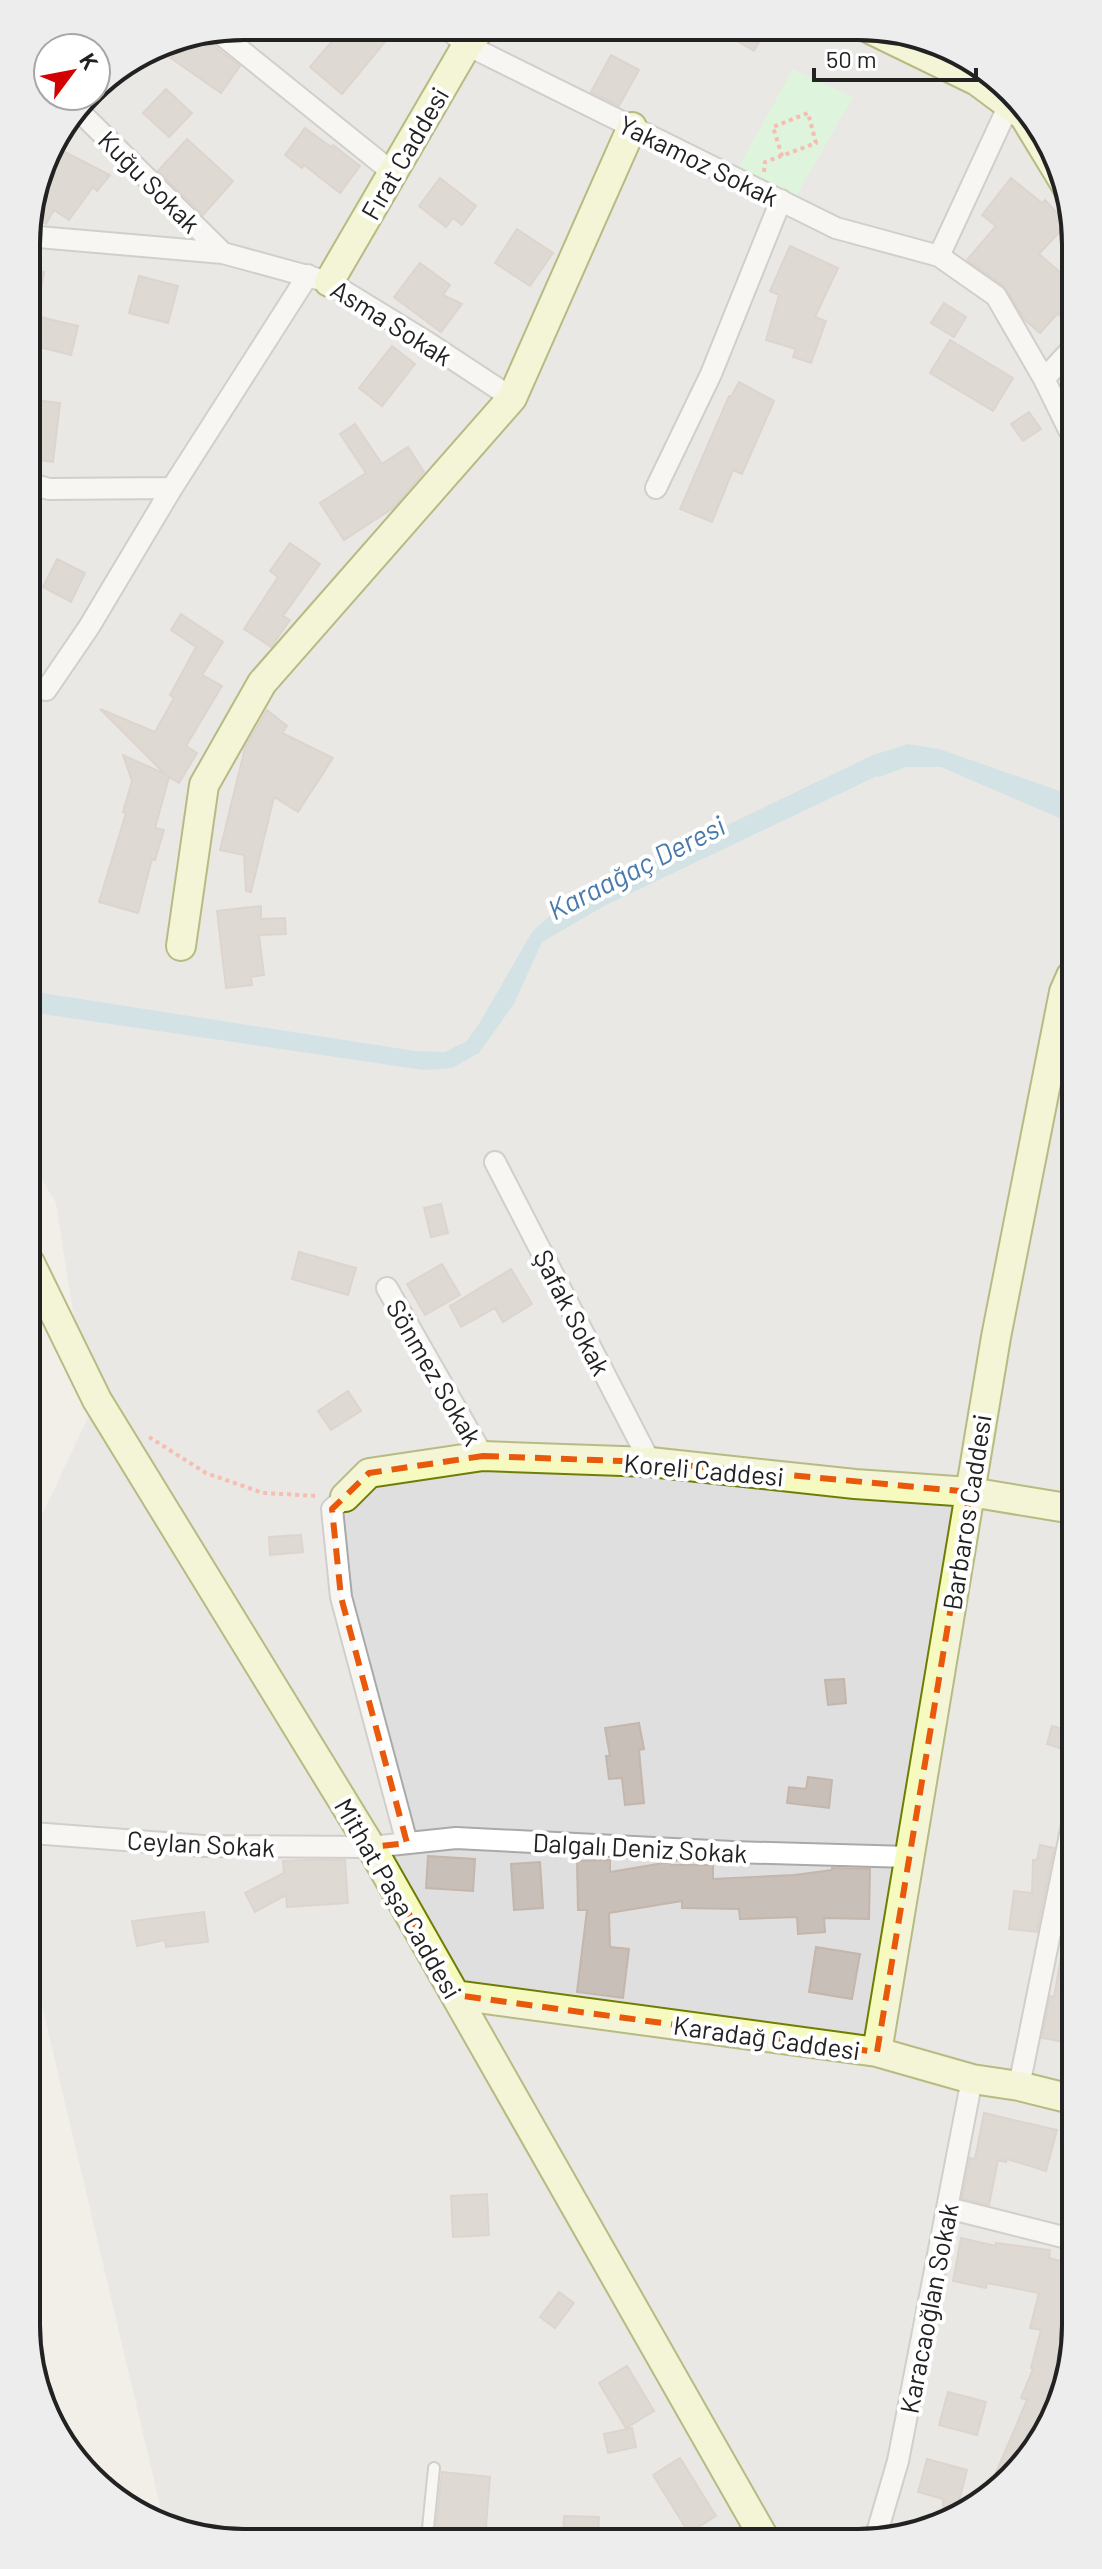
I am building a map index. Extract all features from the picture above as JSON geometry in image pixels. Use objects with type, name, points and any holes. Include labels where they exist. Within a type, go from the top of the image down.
[{"type":"street","points":[[229,40],[392,172]]},
{"type":"street","name":"Fırat Caddesi","points":[[319,278],[392,172],[473,40]]},
{"type":"street","name":"Yakamoz Sokak","points":[[482,40],[632,127],[836,228],[939,256],[996,296],[1062,416]]},
{"type":"street","points":[[906,46],[977,81],[997,96]]},
{"type":"street","points":[[939,256],[1008,107]]},
{"type":"street","name":"Kuğu Sokak","points":[[85,117],[223,253]]},
{"type":"street","points":[[181,946],[204,785],[262,683],[512,398],[632,127]]},
{"type":"street","points":[[656,488],[711,374],[781,200]]},
{"type":"street","name":"Asma Sokak","points":[[40,237],[223,253],[319,278],[427,342],[512,398]]},
{"type":"street","points":[[46,690],[89,627],[172,488],[319,278]]},
{"type":"street","points":[[1044,379],[1062,360]]},
{"type":"street","points":[[40,487],[172,488]]},
{"type":"street","name":"Barbaros Caddesi","points":[[877,2052],[970,1492],[1062,1002]]},
{"type":"street","name":"Şafak Sokak","points":[[495,1162],[650,1462]]},
{"type":"street","name":"Mithat Paşa Caddesi","points":[[40,1283],[97,1400],[371,1847],[759,2529]]},
{"type":"street","name":"Sönmez Sokak","points":[[387,1288],[483,1456]]},
{"type":"street","name":"Koreli Caddesi","points":[[345,1497],[369,1473],[483,1456],[650,1462],[855,1484],[970,1492],[1062,1507]]},
{"type":"street","points":[[345,1497],[332,1509],[341,1597],[407,1843]]},
{"type":"street","name":"Ceylan Sokak","points":[[40,1834],[204,1846],[371,1847]]},
{"type":"street","name":"Dalgalı Deniz Sokak","points":[[371,1847],[456,1838],[732,1852],[909,1857]]},
{"type":"street","points":[[1019,2086],[1062,1874]]},
{"type":"street","name":"Karadağ Caddesi","points":[[455,1995],[877,2052],[972,2079],[1062,2097]]},
{"type":"street","name":"Karacaoğlan Sokak","points":[[879,2527],[898,2461],[972,2079]]},
{"type":"street","points":[[948,2208],[1062,2237]]},
{"type":"lane","points":[[428,2529],[434,2468]]},
{"type":"path","points":[[761,190],[765,162],[782,156],[816,143],[808,113],[773,127],[782,156]]},
{"type":"path","points":[[141,1431],[206,1473],[263,1493],[345,1497]]},
{"type":"highlighted area","points":[[483,1456],[650,1462],[970,1492],[877,2052],[455,1995],[371,1847],[407,1843],[341,1597],[332,1509],[369,1473]]},
{"type":"shaded area","points":[[231,40],[858,40],[897,44],[923,51],[971,74],[1011,110],[1041,154],[1055,191],[1062,244],[1062,2338],[1055,2378],[1041,2415],[1028,2438],[992,2478],[960,2502],[936,2513],[911,2522],[858,2529],[244,2529],[205,2525],[161,2511],[40,1997],[40,1520],[89,1415],[56,1203],[40,1176],[40,231],[47,191],[61,154],[74,131],[89,112],[112,112],[112,89],[131,74],[154,61],[191,47]]},
{"type":"green space","points":[[793,69],[853,97],[795,198],[737,170]]},
{"type":"water","points":[[908,744],[939,749],[1062,792],[1062,819],[941,767],[896,767],[606,905],[542,942],[514,1004],[479,1053],[452,1068],[424,1070],[40,1014],[40,993],[415,1051],[445,1052],[467,1041],[532,932],[563,904],[873,755]]},
{"type":"building","points":[[333,40],[387,40],[342,94],[310,67]]},
{"type":"building","points":[[736,40],[760,40],[754,51]]},
{"type":"building","points":[[211,44],[240,66],[221,93],[167,56],[203,45],[208,48]]},
{"type":"building","points":[[611,55],[639,70],[619,106],[591,92]]},
{"type":"building","points":[[166,89],[192,113],[169,137],[143,113]]},
{"type":"building","points":[[305,128],[360,166],[340,193],[304,165],[302,168],[285,155]]},
{"type":"building","points":[[187,139],[233,181],[203,215],[158,171]]},
{"type":"building","points":[[63,151],[110,175],[97,191],[93,187],[69,220],[54,210],[46,224],[41,221],[47,191]]},
{"type":"building","points":[[440,178],[476,206],[462,225],[453,218],[446,227],[419,206]]},
{"type":"building","points":[[1011,178],[1042,203],[1045,200],[1060,216],[1061,230],[1039,254],[1062,274],[1062,319],[1058,313],[1040,333],[1025,320],[1004,286],[967,260],[996,226],[982,215]]},
{"type":"building","points":[[517,229],[553,253],[530,286],[495,263]]},
{"type":"building","points":[[790,246],[838,268],[815,317],[826,321],[811,363],[793,357],[796,349],[766,340],[779,295],[770,291]]},
{"type":"building","points":[[420,263],[450,285],[443,295],[462,304],[441,332],[394,297]]},
{"type":"building","points":[[40,271],[44,272],[40,294]]},
{"type":"building","points":[[139,276],[178,286],[168,323],[129,313]]},
{"type":"building","points":[[944,303],[966,317],[954,337],[931,323]]},
{"type":"building","points":[[40,317],[78,326],[71,355],[40,347]]},
{"type":"building","points":[[950,340],[1013,378],[993,411],[930,373]]},
{"type":"building","points":[[392,346],[415,364],[382,406],[359,388]]},
{"type":"building","points":[[739,382],[774,401],[742,474],[733,470],[712,522],[680,509],[729,396]]},
{"type":"building","points":[[40,401],[60,403],[53,462],[40,460]]},
{"type":"building","points":[[1029,412],[1041,429],[1023,441],[1011,424]]},
{"type":"building","points":[[355,424],[382,464],[408,447],[424,472],[393,508],[344,540],[320,503],[366,473],[340,434]]},
{"type":"building","points":[[290,543],[320,564],[283,616],[290,620],[271,647],[244,629],[278,577],[270,571]]},
{"type":"building","points":[[57,559],[85,573],[71,602],[43,587]]},
{"type":"building","points":[[181,614],[223,642],[202,675],[222,686],[186,746],[197,753],[179,783],[169,777],[155,828],[164,830],[155,860],[152,859],[138,913],[99,902],[126,813],[123,812],[132,781],[123,755],[165,774],[100,709],[155,732],[174,698],[170,695],[196,647],[171,630]]},
{"type":"building","points":[[267,710],[287,726],[282,733],[333,758],[298,812],[274,797],[251,892],[246,891],[244,855],[220,850],[245,748]]},
{"type":"building","points":[[261,906],[261,919],[285,918],[286,934],[259,935],[264,975],[251,977],[252,985],[226,988],[217,911]]},
{"type":"building","points":[[441,1204],[448,1233],[431,1237],[424,1208]]},
{"type":"building","points":[[299,1252],[356,1268],[348,1295],[292,1279]]},
{"type":"building","points":[[442,1264],[460,1295],[425,1315],[407,1284]]},
{"type":"building","points":[[511,1269],[532,1304],[503,1322],[495,1308],[461,1327],[450,1306]]},
{"type":"building","points":[[348,1391],[361,1411],[331,1430],[318,1411]]},
{"type":"building","points":[[301,1535],[303,1552],[270,1555],[269,1537]]},
{"type":"building","points":[[844,1679],[846,1703],[828,1705],[825,1680]]},
{"type":"building","points":[[639,1723],[644,1749],[639,1750],[644,1803],[625,1805],[622,1778],[609,1779],[606,1756],[610,1756],[605,1728]]},
{"type":"building","points":[[1052,1726],[1062,1729],[1062,1749],[1047,1744]]},
{"type":"building","points":[[808,1777],[832,1780],[829,1808],[787,1803],[789,1787],[806,1789]]},
{"type":"building","points":[[1040,1845],[1054,1848],[1037,1932],[1009,1929],[1014,1891],[1032,1893],[1033,1860],[1037,1860]]},
{"type":"building","points":[[428,1856],[475,1859],[473,1891],[426,1888]]},
{"type":"building","points":[[345,1860],[348,1903],[287,1907],[286,1895],[255,1912],[245,1893],[284,1873],[283,1861]]},
{"type":"building","points":[[610,1860],[610,1872],[669,1862],[671,1865],[713,1865],[713,1879],[794,1875],[832,1868],[870,1869],[869,1919],[824,1918],[825,1932],[798,1934],[797,1917],[740,1919],[739,1909],[682,1908],[682,1901],[609,1913],[610,1947],[629,1949],[623,1998],[577,1992],[587,1910],[578,1910],[577,1861]]},
{"type":"building","points":[[540,1862],[543,1908],[514,1910],[511,1864]]},
{"type":"building","points":[[204,1912],[208,1942],[166,1947],[165,1940],[137,1946],[132,1921]]},
{"type":"building","points":[[816,1947],[860,1954],[852,1999],[809,1992]]},
{"type":"building","points":[[1062,1952],[1062,2042],[1042,2038],[1050,1996],[1054,1997]]},
{"type":"building","points":[[984,2113],[1057,2130],[1046,2171],[1007,2159],[1006,2162],[998,2160],[989,2205],[962,2198],[970,2158],[975,2159]]},
{"type":"building","points":[[487,2194],[489,2235],[453,2237],[451,2196]]},
{"type":"building","points":[[961,2238],[996,2246],[996,2243],[1050,2250],[1049,2258],[1062,2262],[1062,2338],[1055,2378],[1041,2415],[1028,2438],[995,2475],[1027,2400],[1021,2398],[1033,2369],[1041,2330],[1030,2328],[1039,2293],[987,2283],[986,2288],[953,2281]]},
{"type":"building","points":[[559,2292],[574,2303],[555,2328],[540,2317]]},
{"type":"building","points":[[627,2366],[654,2411],[626,2428],[599,2383]]},
{"type":"building","points":[[948,2392],[986,2402],[977,2435],[939,2425]]},
{"type":"building","points":[[632,2428],[636,2447],[608,2453],[604,2434]]},
{"type":"building","points":[[680,2458],[716,2516],[695,2529],[687,2529],[653,2475]]},
{"type":"building","points":[[927,2459],[967,2470],[959,2503],[944,2510],[943,2499],[918,2492]]},
{"type":"building","points":[[442,2472],[490,2477],[486,2529],[436,2529]]},
{"type":"building","points":[[564,2516],[599,2517],[598,2529],[563,2529]]},
{"type":"waterway","name":"Karaağaç Deresi","points":[[879,774],[906,764]]}]
